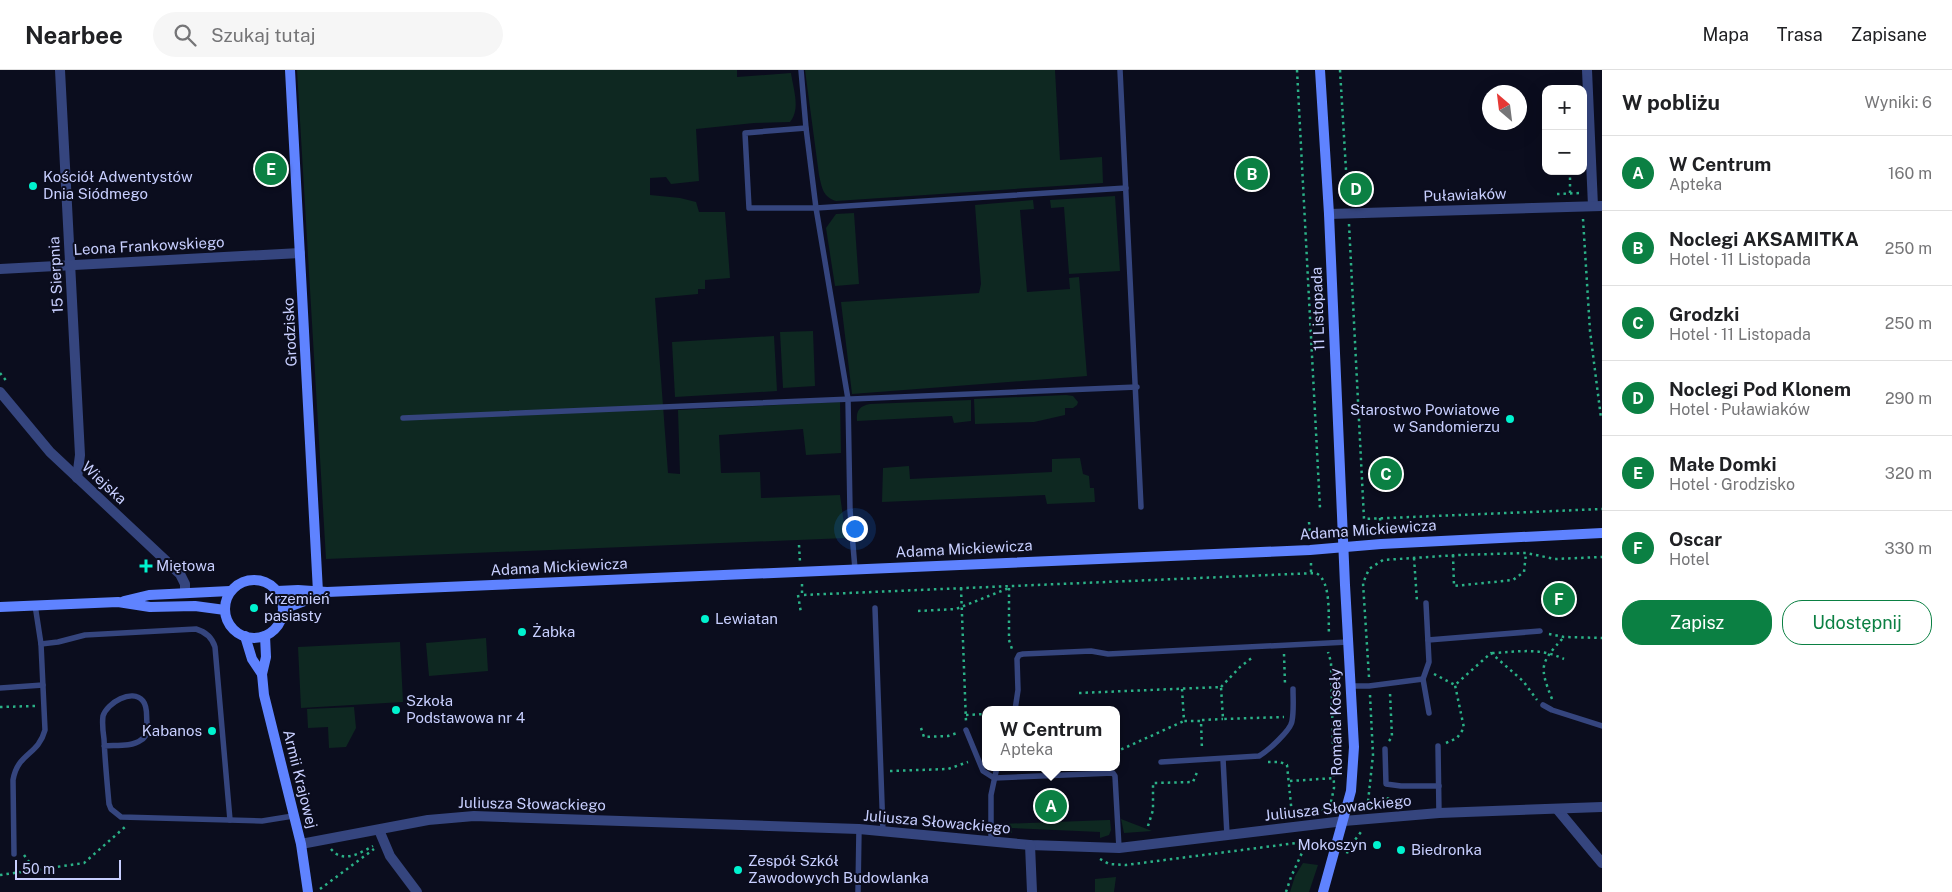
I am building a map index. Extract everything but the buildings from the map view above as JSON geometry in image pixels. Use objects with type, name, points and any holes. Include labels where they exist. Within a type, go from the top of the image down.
[{"type":"street","name":"15 Sierpnia","points":[[60,70],[80,455],[77,478]]},
{"type":"street","name":"Grodzisko","points":[[290,70],[300,253],[323,592]]},
{"type":"street","name":"11 Listopada","points":[[1320,70],[1329,214],[1343,547]]},
{"type":"street","points":[[1587,70],[1597,206]]},
{"type":"street","name":"Puławiaków","points":[[1329,214],[1597,206]]},
{"type":"street","name":"Leona Frankowskiego","points":[[0,269],[300,253]]},
{"type":"street","name":"Wiejska","points":[[0,392],[50,452],[180,574],[185,584],[185,593]]},
{"type":"street","name":"Adama Mickiewicza","points":[[277,591],[323,592],[855,569],[1343,547],[1602,533]]},
{"type":"street","name":"Romana Koseły","points":[[1323,892],[1352,791],[1354,747],[1343,547]]},
{"type":"street","points":[[257,580],[271,585],[277,591],[281,597],[283,609],[281,620],[265,636],[258,638],[245,636],[230,627],[225,610],[230,591],[242,582],[257,580]]},
{"type":"street","points":[[0,607],[118,602],[149,595],[230,591]]},
{"type":"street","name":"Adama Mickiewicza","points":[[283,609],[323,592]]},
{"type":"street","points":[[118,602],[150,607],[195,606],[225,610]]},
{"type":"street","name":"Armii Krajowej","points":[[245,636],[252,659],[262,674]]},
{"type":"street","name":"Armii Krajowej","points":[[265,636],[266,657],[262,674],[264,695],[313,891]]},
{"type":"street","name":"Juliusza Słowackiego","points":[[300,844],[428,820],[474,816],[859,829],[1030,845],[1120,848],[1344,821],[1439,814],[1602,807]]},
{"type":"street","points":[[1557,809],[1602,863]]},
{"type":"street","points":[[379,830],[390,856],[417,892]]},
{"type":"street","points":[[1030,845],[1032,892]]},
{"type":"lane","points":[[801,70],[816,208],[848,399],[850,510],[855,569]]},
{"type":"lane","points":[[1120,70],[1137,387],[1141,507]]},
{"type":"lane","points":[[806,128],[745,133],[749,208],[816,208],[1126,188]]},
{"type":"lane","points":[[403,418],[1137,387]]},
{"type":"lane","points":[[1426,603],[1429,662],[1423,679],[1430,714]]},
{"type":"lane","points":[[14,854],[13,780],[15,769],[20,760],[37,747],[42,740],[45,730],[40,644],[35,605]]},
{"type":"lane","points":[[875,608],[883,832]]},
{"type":"lane","points":[[40,644],[58,642],[85,635],[196,629],[207,634],[215,647],[230,820]]},
{"type":"lane","points":[[1428,640],[1540,632]]},
{"type":"lane","points":[[1016,706],[1018,690],[1018,655],[1091,651],[1108,654],[1348,642]]},
{"type":"lane","points":[[1351,686],[1369,686],[1423,679]]},
{"type":"lane","points":[[0,688],[43,685]]},
{"type":"lane","points":[[1161,762],[1259,756],[1288,729],[1292,722],[1293,689]]},
{"type":"lane","points":[[104,746],[133,744],[146,736],[146,708],[140,698],[134,696],[122,698],[108,707],[102,721],[108,804],[121,817],[135,819],[262,821],[293,816]]},
{"type":"lane","points":[[1543,705],[1552,710],[1602,726]]},
{"type":"lane","points":[[966,730],[982,769]]},
{"type":"lane","points":[[1438,746],[1439,814]]},
{"type":"lane","points":[[1385,749],[1386,784],[1438,786]]},
{"type":"lane","points":[[1223,759],[1227,835]]},
{"type":"lane","points":[[983,771],[994,778],[1113,773],[1115,776],[1120,848]]},
{"type":"lane","points":[[991,842],[991,795],[996,771]]},
{"type":"lane","points":[[858,892],[859,829]]},
{"type":"path","points":[[1297,70],[1320,508]]},
{"type":"path","points":[[1340,70],[1348,207]]},
{"type":"path","points":[[1570,175],[1570,193]]},
{"type":"path","points":[[1583,212],[1590,330],[1601,418]]},
{"type":"path","points":[[1349,219],[1364,519],[1602,509]]},
{"type":"path","points":[[0,373],[12,388]]},
{"type":"path","points":[[1380,518],[1381,532]]},
{"type":"path","points":[[1309,522],[1310,534]]},
{"type":"path","points":[[799,545],[800,563]]},
{"type":"path","points":[[1453,555],[1454,586],[1513,580],[1524,572],[1526,553]]},
{"type":"path","points":[[1414,558],[1417,604]]},
{"type":"path","points":[[1311,563],[1311,573]]},
{"type":"path","points":[[801,579],[802,595],[1320,574],[1327,586],[1329,642]]},
{"type":"path","points":[[1356,584],[1363,583]]},
{"type":"path","points":[[918,611],[956,609],[1009,587]]},
{"type":"path","points":[[1009,587],[1009,640],[1010,647],[1018,655]]},
{"type":"path","points":[[921,728],[924,737],[948,736],[966,730],[961,588]]},
{"type":"path","points":[[798,595],[801,614]]},
{"type":"path","points":[[1540,632],[1564,637],[1602,638]]},
{"type":"path","points":[[1552,710],[1553,702],[1543,675],[1547,656],[1564,637]]},
{"type":"path","points":[[1455,685],[1491,653],[1539,651],[1550,652],[1564,659]]},
{"type":"path","points":[[1491,653],[1523,681],[1533,697],[1543,705]]},
{"type":"path","points":[[1426,670],[1455,685]]},
{"type":"path","points":[[1368,677],[1374,678]]},
{"type":"path","points":[[1438,746],[1457,738],[1464,728],[1455,685]]},
{"type":"path","points":[[1079,693],[1221,687],[1223,719]]},
{"type":"path","points":[[1182,688],[1184,720]]},
{"type":"path","points":[[1383,691],[1390,691],[1392,737],[1385,749]]},
{"type":"path","points":[[1369,693],[1376,692]]},
{"type":"path","points":[[0,707],[44,706]]},
{"type":"path","points":[[966,715],[982,714]]},
{"type":"path","points":[[1120,750],[1184,720],[1292,717]]},
{"type":"path","points":[[1148,826],[1153,810],[1153,783],[1193,782],[1202,760],[1201,720]]},
{"type":"path","points":[[881,772],[948,769],[977,759]]},
{"type":"path","points":[[1261,762],[1284,762],[1289,768],[1292,815]]},
{"type":"path","points":[[1290,781],[1335,778]]},
{"type":"path","points":[[1385,809],[1391,785]]},
{"type":"path","points":[[0,875],[84,862],[135,819]]},
{"type":"path","points":[[1351,853],[1357,836],[1366,830]]},
{"type":"path","points":[[313,891],[374,850],[375,845],[354,855],[342,857],[334,852],[327,839]]},
{"type":"path","points":[[1113,865],[1126,865],[1296,843],[1325,848]]},
{"type":"path","points":[[1286,892],[1306,844]]},
{"type":"green space","points":[[297,70],[737,70],[737,77],[791,73],[796,105],[790,122],[754,123],[696,129],[699,181],[671,184],[666,177],[650,178],[650,195],[680,198],[696,202],[699,212],[725,212],[730,278],[705,280],[705,289],[698,289],[698,294],[655,298],[668,473],[680,474],[678,410],[840,402],[841,453],[806,455],[803,429],[719,435],[721,473],[760,472],[761,498],[840,495],[846,538],[326,559]]},
{"type":"green space","points":[[805,70],[1055,70],[1060,160],[1102,157],[1103,183],[836,201],[828,197],[822,188],[820,180]]},
{"type":"green space","points":[[1115,196],[1120,271],[1069,274],[1064,207],[1051,208],[1050,200]]},
{"type":"green space","points":[[1033,200],[1034,209],[1020,210],[1027,292],[1070,289],[1069,278],[1079,277],[1087,376],[852,394],[841,302],[979,293],[981,284],[975,205]]},
{"type":"green space","points":[[854,213],[859,284],[835,286],[826,228],[836,214]]},
{"type":"green space","points":[[813,331],[815,386],[783,388],[780,332]]},
{"type":"green space","points":[[774,336],[777,391],[675,397],[672,342]]},
{"type":"green space","points":[[1073,396],[1078,402],[1073,408],[1065,408],[1065,415],[1034,422],[975,424],[974,399]]},
{"type":"green space","points":[[971,400],[971,421],[954,423],[952,416],[857,421],[859,409],[870,404]]},
{"type":"green space","points":[[1080,458],[1083,474],[1089,476],[1090,488],[1094,488],[1095,502],[1047,504],[1045,495],[882,502],[883,468],[909,466],[910,479],[1052,472],[1052,459]]},
{"type":"green space","points":[[486,638],[488,671],[429,676],[426,643]]},
{"type":"green space","points":[[400,642],[403,702],[301,708],[298,647]]},
{"type":"green space","points":[[354,707],[356,728],[346,747],[329,748],[328,727],[308,728],[307,709]]},
{"type":"green space","points":[[1121,819],[1152,831],[1124,833]]},
{"type":"green space","points":[[1110,820],[1111,830],[1109,835],[1100,838],[1100,832],[1012,828],[1012,833],[1006,831],[1000,824]]},
{"type":"green space","points":[[1303,863],[1318,865],[1309,892],[1290,892],[1295,876]]},
{"type":"green space","points":[[1116,877],[1114,892],[1095,892],[1095,879]]},
{"type":"place","name":"Małe Domki","points":[[271,169]]},
{"type":"place","name":"Noclegi AKSAMITKA","points":[[1252,174]]},
{"type":"place","name":"Kościół Adwentystów Dnia Siódmego","points":[[33,186]]},
{"type":"place","name":"Noclegi Pod Klonem","points":[[1356,189]]},
{"type":"place","name":"Starostwo Powiatowe w Sandomierzu","points":[[1510,419]]},
{"type":"place","name":"Grodzki","points":[[1386,474]]},
{"type":"place","name":"Miętowa","points":[[146,566]]},
{"type":"place","name":"Oscar","points":[[1559,599]]},
{"type":"place","name":"Krzemień pasiasty","points":[[254,608]]},
{"type":"place","name":"Lewiatan","points":[[705,619]]},
{"type":"place","name":"Żabka","points":[[522,632]]},
{"type":"place","name":"Szkoła Podstawowa nr 4","points":[[396,710]]},
{"type":"place","name":"Kabanos","points":[[212,731]]},
{"type":"place","name":"W Centrum","points":[[1051,806]]},
{"type":"place","name":"Mokoszyn","points":[[1377,845]]},
{"type":"place","name":"Biedronka","points":[[1401,850]]},
{"type":"place","name":"Zespół Szkół Zawodowych Budowlanka","points":[[738,870]]}]
